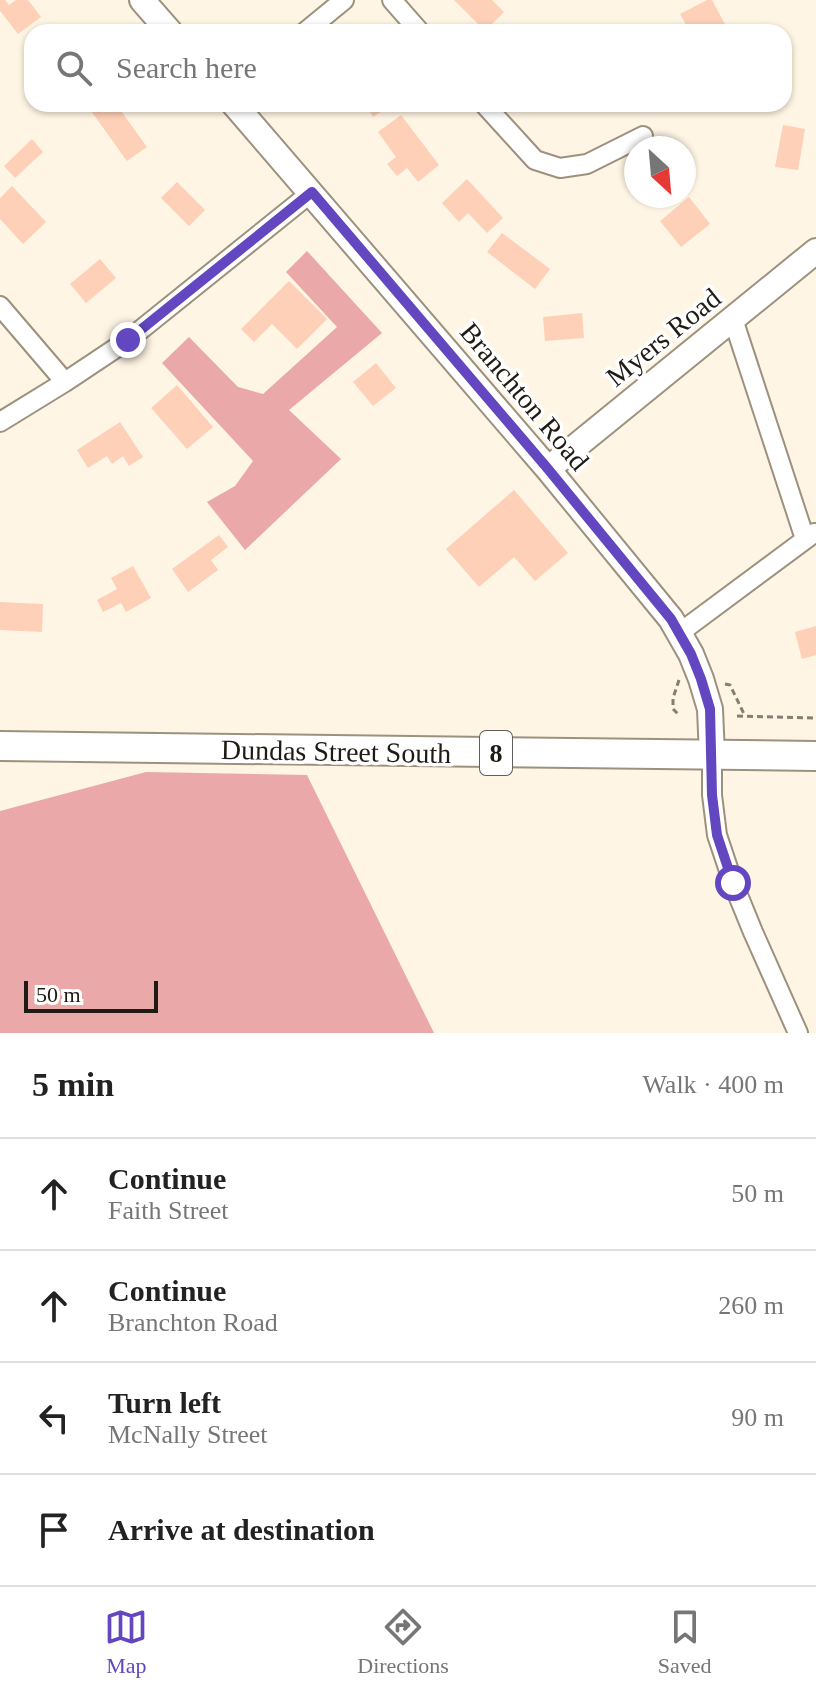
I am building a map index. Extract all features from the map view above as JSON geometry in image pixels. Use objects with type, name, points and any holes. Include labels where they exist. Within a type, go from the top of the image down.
[{"type":"main road","points":[[142,0],[163,24]]},
{"type":"main road","name":"Branchton Road","points":[[241,112],[548,469],[671,619],[691,654],[710,709],[712,756]]},
{"type":"main road","name":"Myers Road","points":[[548,469],[816,251]]},
{"type":"main road","name":"Dundas Street South","points":[[0,746],[816,756]]},
{"type":"street","points":[[315,24],[344,0]]},
{"type":"street","points":[[392,0],[413,24]]},
{"type":"street","points":[[491,112],[535,160],[560,168],[587,164],[624,146]]},
{"type":"street","points":[[0,422],[128,340],[312,192]]},
{"type":"street","points":[[0,306],[65,382]]},
{"type":"street","points":[[678,634],[811,535],[733,319]]},
{"type":"street","points":[[712,756],[712,795],[717,835],[753,932],[798,1033]]},
{"type":"path","points":[[730,685],[745,716]]},
{"type":"path","points":[[737,716],[816,718]]},
{"type":"shaded area","points":[[307,251],[382,333],[289,410],[341,459],[245,550],[207,502],[235,486],[253,461],[162,363],[189,337],[238,387],[263,394],[337,327],[286,272]]},
{"type":"shaded area","points":[[146,772],[307,775],[434,1033],[0,1033],[0,811]]},
{"type":"building","points":[[0,0],[5,0],[9,5],[16,0],[28,0],[41,17],[32,24],[24,24],[24,30],[18,34],[0,11]]},
{"type":"building","points":[[454,0],[492,0],[504,12],[492,24],[478,24]]},
{"type":"building","points":[[712,0],[725,24],[686,24],[680,14]]},
{"type":"building","points":[[92,112],[122,112],[147,147],[127,161]]},
{"type":"building","points":[[401,115],[439,165],[418,182],[407,168],[397,176],[387,164],[396,157],[378,132]]},
{"type":"building","points":[[783,125],[805,129],[798,170],[775,167]]},
{"type":"building","points":[[32,139],[43,152],[15,178],[4,166]]},
{"type":"building","points":[[467,179],[503,218],[487,233],[468,213],[459,222],[442,203]]},
{"type":"building","points":[[177,182],[205,210],[189,226],[161,198]]},
{"type":"building","points":[[12,186],[46,222],[23,244],[0,219],[0,198]]},
{"type":"building","points":[[696,206],[710,224],[681,247],[660,221],[676,208]]},
{"type":"building","points":[[502,233],[550,269],[535,289],[487,252]]},
{"type":"building","points":[[100,259],[116,278],[86,303],[70,284]]},
{"type":"building","points":[[289,281],[327,319],[297,349],[272,324],[254,342],[241,329]]},
{"type":"building","points":[[582,313],[584,338],[545,341],[543,317]]},
{"type":"building","points":[[376,363],[396,388],[373,406],[353,382]]},
{"type":"building","points":[[177,385],[213,427],[187,449],[151,408]]},
{"type":"building","points":[[120,422],[143,457],[129,466],[123,456],[112,464],[107,456],[88,468],[77,450]]},
{"type":"building","points":[[514,490],[568,553],[535,581],[514,557],[479,587],[446,549]]},
{"type":"building","points":[[219,535],[228,547],[211,560],[218,570],[188,592],[172,569]]},
{"type":"building","points":[[133,566],[151,598],[126,612],[121,603],[103,612],[97,600],[117,589],[111,578]]},
{"type":"building","points":[[0,602],[43,604],[42,632],[0,630]]},
{"type":"building","points":[[816,626],[816,655],[802,659],[795,632]]},
{"type":"route","points":[[128,340],[312,192],[671,619],[691,654],[710,709],[712,795],[717,835],[733,883]]}]
